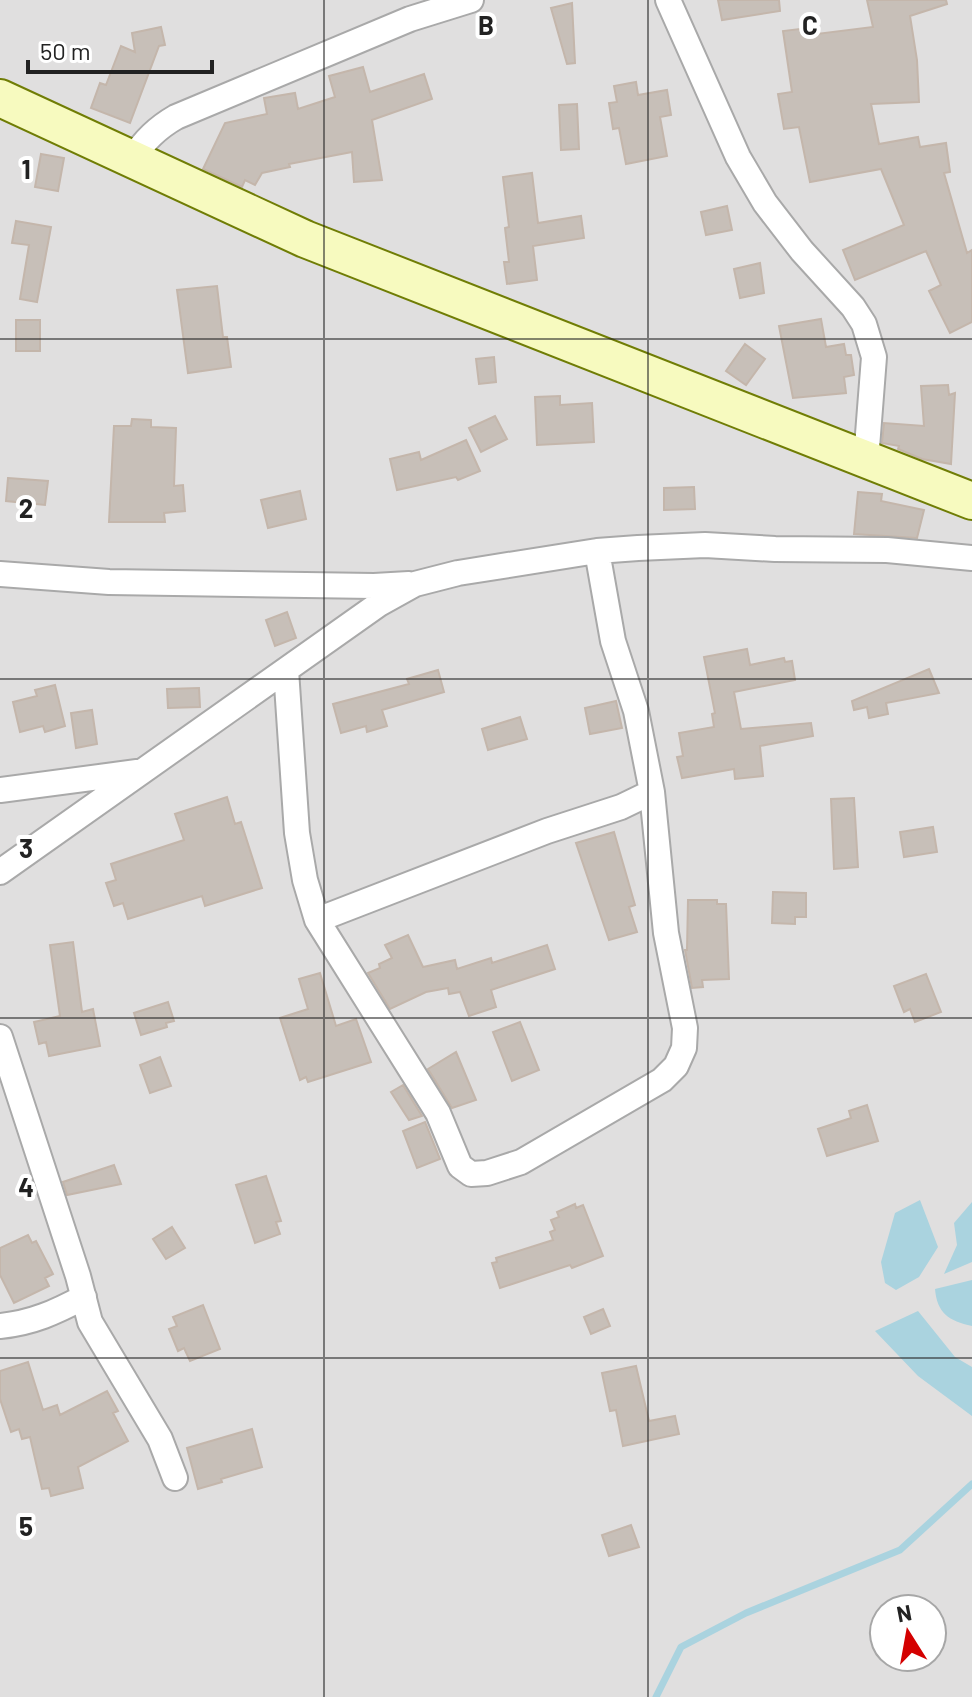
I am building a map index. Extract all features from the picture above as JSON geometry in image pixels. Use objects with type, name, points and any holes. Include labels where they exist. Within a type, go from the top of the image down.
[{"type":"street","points":[[132,159],[159,126],[176,117],[410,19],[471,0]]},
{"type":"street","points":[[668,0],[738,157],[765,203],[864,324],[874,357],[866,460]]},
{"type":"street","points":[[0,98],[305,239],[972,501]]},
{"type":"street","points":[[0,574],[124,582],[374,586],[415,584],[489,567],[597,551],[705,545],[789,550],[887,550],[972,558]]},
{"type":"street","points":[[286,670],[297,833],[305,880],[317,920],[438,1113],[460,1166],[471,1174],[487,1173],[521,1162],[662,1080],[676,1066],[684,1048],[685,1028],[666,933],[652,792],[636,711],[613,641],[597,551]]},
{"type":"street","points":[[0,872],[379,604],[415,584]]},
{"type":"street","points":[[0,790],[143,771]]},
{"type":"street","points":[[317,920],[547,831],[621,807],[652,792]]},
{"type":"street","points":[[0,1037],[90,1322],[160,1439],[175,1478]]},
{"type":"street","points":[[0,1326],[22,1324],[49,1315],[84,1297]]},
{"type":"shaded area","points":[[0,0],[972,0],[972,1697],[0,1697]]},
{"type":"water","points":[[920,1200],[938,1247],[919,1277],[896,1290],[885,1283],[881,1262],[895,1213]]},
{"type":"water","points":[[972,1202],[972,1262],[944,1274],[957,1245],[954,1223]]},
{"type":"water","points":[[972,1280],[972,1326],[946,1315],[938,1304],[935,1289]]},
{"type":"water","points":[[918,1311],[955,1357],[972,1367],[972,1416],[918,1376],[875,1331]]},
{"type":"building","points":[[718,0],[779,0],[780,11],[722,20]]},
{"type":"building","points":[[867,0],[946,0],[947,4],[910,16],[919,102],[871,104],[879,144],[918,137],[920,147],[946,143],[950,172],[944,173],[967,253],[972,250],[972,322],[950,333],[929,291],[941,285],[926,251],[855,280],[843,250],[904,225],[881,169],[810,182],[799,127],[784,129],[778,94],[792,92],[783,31],[816,27],[817,34],[873,27]]},
{"type":"building","points":[[572,3],[575,63],[567,64],[551,8]]},
{"type":"building","points":[[161,27],[165,45],[159,46],[130,123],[91,108],[100,83],[106,85],[121,46],[135,52],[132,33]]},
{"type":"building","points":[[363,67],[370,92],[424,74],[432,99],[372,120],[382,180],[354,182],[352,152],[289,164],[290,167],[262,173],[255,185],[245,180],[242,187],[203,169],[225,123],[267,114],[264,98],[295,93],[298,109],[335,97],[329,76]]},
{"type":"building","points":[[636,82],[638,95],[667,90],[671,115],[660,117],[667,156],[626,164],[619,128],[613,129],[609,103],[617,102],[614,86]]},
{"type":"building","points":[[577,104],[579,149],[561,150],[559,105]]},
{"type":"building","points":[[41,154],[64,158],[58,191],[35,187]]},
{"type":"building","points":[[532,173],[538,223],[581,216],[584,238],[533,246],[537,280],[507,284],[504,262],[509,262],[505,228],[509,227],[503,177]]},
{"type":"building","points":[[727,206],[732,230],[706,235],[701,212]]},
{"type":"building","points":[[16,221],[51,227],[37,302],[20,299],[29,245],[12,243]]},
{"type":"building","points":[[760,263],[764,293],[740,298],[734,269]]},
{"type":"building","points":[[217,286],[223,337],[227,337],[231,367],[188,373],[177,290]]},
{"type":"building","points":[[821,319],[826,347],[844,344],[846,355],[851,355],[854,375],[844,377],[846,393],[793,398],[779,326]]},
{"type":"building","points":[[16,320],[40,320],[40,351],[16,351]]},
{"type":"building","points":[[745,344],[765,359],[746,385],[726,371]]},
{"type":"building","points":[[494,357],[496,382],[479,384],[476,359]]},
{"type":"building","points":[[948,385],[949,395],[955,393],[951,464],[922,459],[898,449],[899,446],[882,443],[884,423],[924,426],[921,386]]},
{"type":"building","points":[[560,396],[560,405],[592,403],[594,442],[537,445],[535,397]]},
{"type":"building","points":[[495,416],[507,439],[481,452],[469,428]]},
{"type":"building","points":[[132,419],[151,420],[151,427],[176,428],[174,486],[183,485],[185,511],[164,513],[165,522],[109,522],[114,426],[131,426]]},
{"type":"building","points":[[466,440],[480,471],[458,480],[456,477],[397,490],[390,459],[419,452],[421,460]]},
{"type":"building","points":[[8,478],[48,481],[45,505],[6,501]]},
{"type":"building","points":[[694,487],[695,509],[664,510],[664,488]]},
{"type":"building","points":[[300,491],[306,519],[268,528],[261,500]]},
{"type":"building","points":[[858,492],[882,494],[881,501],[924,510],[917,538],[854,534]]},
{"type":"building","points":[[287,612],[296,638],[275,646],[266,620]]},
{"type":"building","points":[[747,649],[750,665],[784,658],[785,662],[792,661],[795,680],[734,692],[741,729],[811,723],[813,736],[760,746],[763,776],[735,779],[734,769],[682,778],[677,757],[683,756],[679,733],[714,727],[712,714],[715,713],[704,657]]},
{"type":"building","points":[[929,669],[939,693],[886,703],[888,714],[869,718],[867,707],[854,710],[852,701]]},
{"type":"building","points":[[438,670],[444,692],[382,710],[387,726],[367,732],[366,726],[341,733],[333,704],[409,684],[407,679]]},
{"type":"building","points":[[55,685],[65,726],[45,732],[43,726],[20,732],[13,702],[37,696],[35,690]]},
{"type":"building","points":[[199,688],[200,707],[168,708],[167,689]]},
{"type":"building","points":[[616,701],[622,728],[590,734],[585,708]]},
{"type":"building","points":[[92,710],[97,744],[76,748],[71,713]]},
{"type":"building","points":[[520,717],[527,739],[488,750],[482,729]]},
{"type":"building","points":[[227,797],[235,824],[241,822],[262,888],[205,906],[202,896],[128,919],[123,903],[114,906],[106,883],[116,880],[111,864],[184,840],[175,814]]},
{"type":"building","points":[[854,798],[858,867],[834,869],[831,799]]},
{"type":"building","points":[[933,827],[937,852],[904,857],[900,832]]},
{"type":"building","points":[[614,832],[635,905],[629,907],[637,932],[609,940],[576,843]]},
{"type":"building","points":[[773,892],[806,893],[806,917],[795,917],[795,924],[772,923]]},
{"type":"building","points":[[688,900],[717,900],[717,904],[726,904],[729,979],[702,980],[703,987],[692,988],[685,950]]},
{"type":"building","points":[[408,935],[423,967],[455,960],[457,969],[491,958],[492,963],[547,945],[555,969],[491,990],[496,1007],[469,1016],[460,992],[449,994],[448,988],[426,992],[390,1009],[368,973],[392,958],[385,945]]},
{"type":"building","points":[[73,942],[82,1012],[93,1009],[100,1046],[49,1056],[46,1042],[39,1044],[34,1022],[60,1016],[50,945]]},
{"type":"building","points":[[320,973],[336,1026],[356,1019],[371,1062],[308,1082],[306,1077],[300,1080],[280,1018],[308,1009],[299,979]]},
{"type":"building","points":[[926,974],[941,1012],[915,1022],[910,1009],[904,1012],[894,986]]},
{"type":"building","points":[[168,1002],[174,1021],[166,1023],[167,1027],[141,1035],[134,1013]]},
{"type":"building","points":[[520,1022],[539,1070],[512,1081],[493,1032]]},
{"type":"building","points":[[456,1052],[476,1100],[452,1108],[428,1069]]},
{"type":"building","points":[[160,1057],[171,1086],[150,1093],[140,1065]]},
{"type":"building","points":[[403,1085],[422,1116],[409,1120],[391,1092]]},
{"type":"building","points":[[867,1105],[878,1141],[827,1156],[818,1129],[851,1118],[849,1111]]},
{"type":"building","points":[[425,1122],[440,1159],[417,1168],[403,1131]]},
{"type":"building","points":[[114,1165],[121,1184],[67,1195],[63,1182]]},
{"type":"building","points":[[266,1176],[281,1221],[276,1222],[280,1234],[255,1243],[236,1185]]},
{"type":"building","points":[[575,1204],[576,1208],[583,1205],[603,1256],[500,1288],[492,1263],[497,1262],[496,1258],[553,1240],[550,1232],[555,1230],[551,1220],[559,1217],[557,1212]]},
{"type":"building","points":[[172,1227],[185,1248],[166,1259],[153,1239]]},
{"type":"building","points":[[28,1235],[32,1243],[36,1241],[53,1274],[45,1278],[49,1286],[14,1303],[0,1275],[0,1248]]},
{"type":"building","points":[[203,1305],[220,1349],[190,1361],[184,1348],[178,1351],[169,1329],[177,1326],[173,1317]]},
{"type":"building","points":[[603,1309],[610,1326],[591,1334],[584,1317]]},
{"type":"building","points":[[28,1362],[43,1410],[57,1405],[60,1415],[107,1391],[118,1411],[113,1413],[128,1441],[78,1467],[83,1488],[51,1496],[49,1488],[42,1489],[30,1437],[22,1439],[19,1429],[11,1432],[0,1399],[0,1371]]},
{"type":"building","points":[[636,1366],[649,1421],[675,1416],[679,1434],[623,1446],[616,1410],[610,1411],[602,1373]]},
{"type":"building","points":[[252,1429],[262,1467],[198,1489],[187,1448]]},
{"type":"building","points":[[631,1525],[639,1547],[609,1556],[602,1535]]},
{"type":"waterway","points":[[656,1697],[681,1647],[746,1613],[900,1550],[972,1484]]}]
